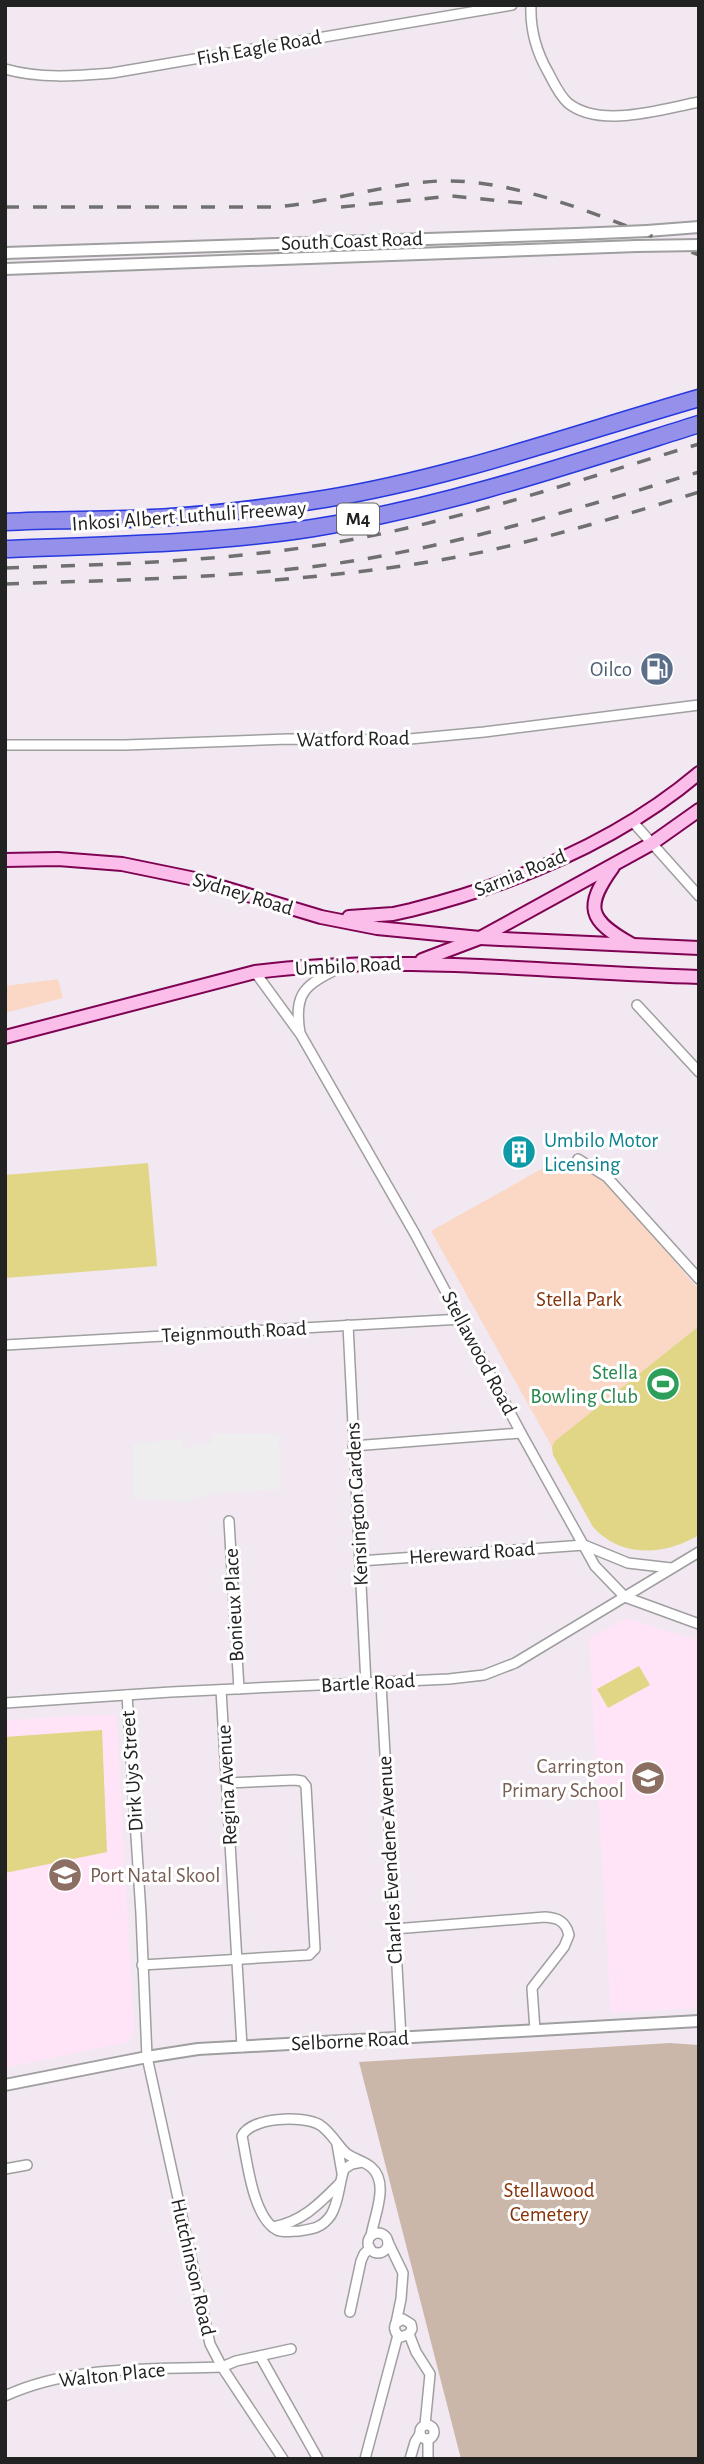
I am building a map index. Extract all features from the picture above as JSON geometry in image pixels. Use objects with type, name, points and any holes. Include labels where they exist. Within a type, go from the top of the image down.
[{"type":"highway","name":"Inkosi Albert Luthuli Freeway","points":[[5,522],[170,517],[325,499],[472,466],[699,398]]},
{"type":"highway","name":"Inkosi Albert Luthuli Freeway","points":[[5,549],[187,542],[316,528],[452,499],[699,424]]},
{"type":"main road","name":"Sarnia Road","points":[[321,917],[393,914],[477,892],[537,871],[632,821],[672,795],[699,773]]},
{"type":"main road","name":"Sarnia Road","points":[[411,963],[480,938],[651,844],[699,810]]},
{"type":"main road","name":"Sydney Road","points":[[5,860],[58,859],[122,864],[195,879],[321,917],[377,928],[480,938]]},
{"type":"main road","points":[[615,863],[597,891],[595,913],[606,929],[633,945]]},
{"type":"main road","points":[[480,938],[699,948]]},
{"type":"main road","name":"Umbilo Road","points":[[5,1037],[255,972],[345,964],[411,963],[699,977]]},
{"type":"street","name":"Fish Eagle Road","points":[[5,69],[65,76],[111,73],[512,5]]},
{"type":"street","points":[[531,5],[532,33],[540,55],[560,94],[574,107],[590,114],[606,116],[699,102]]},
{"type":"street","name":"South Coast Road","points":[[5,253],[699,228]]},
{"type":"street","name":"South Coast Road","points":[[5,269],[699,245]]},
{"type":"street","name":"Watford Road","points":[[5,746],[288,739],[399,740],[699,705]]},
{"type":"street","points":[[632,821],[699,896]]},
{"type":"street","name":"Stellawood Road","points":[[301,1035],[298,1002],[312,983],[345,964]]},
{"type":"street","name":"Stellawood Road","points":[[255,972],[301,1035],[462,1319],[521,1433],[602,1575],[625,1597],[699,1624]]},
{"type":"street","points":[[637,1005],[699,1072]]},
{"type":"street","points":[[578,1159],[607,1177],[699,1279]]},
{"type":"street","name":"Teignmouth Road","points":[[5,1345],[462,1319]]},
{"type":"street","name":"Kensington Gardens","points":[[348,1325],[366,1684]]},
{"type":"street","points":[[354,1446],[521,1433]]},
{"type":"street","name":"Bonieux Place","points":[[229,1521],[239,1689]]},
{"type":"street","points":[[584,1545],[628,1563],[673,1568]]},
{"type":"street","name":"Hereward Road","points":[[360,1561],[584,1545]]},
{"type":"street","name":"Bartle Road","points":[[5,1703],[458,1678],[500,1670],[540,1649],[699,1552]]},
{"type":"street","name":"Charles Evendene Avenue","points":[[381,1683],[401,2038]]},
{"type":"street","name":"Regina Avenue","points":[[221,1690],[242,2047]]},
{"type":"street","name":"Dirk Uys Street","points":[[127,1695],[140,1901],[146,2057]]},
{"type":"street","points":[[142,1965],[309,1955],[315,1949],[306,1786],[302,1781],[295,1780],[227,1783]]},
{"type":"street","points":[[394,1929],[545,1917],[561,1921],[567,1929],[567,1941],[532,1988],[535,2030]]},
{"type":"street","name":"Selborne Road","points":[[5,2085],[198,2049],[699,2021]]},
{"type":"street","name":"Hutchinson Road","points":[[146,2057],[210,2344],[222,2367],[283,2459]]},
{"type":"street","points":[[362,2162],[346,2167],[333,2210],[322,2225],[314,2229],[284,2232],[273,2227],[262,2214],[252,2184],[242,2137],[250,2127],[272,2122],[297,2119],[312,2121],[321,2126],[346,2154],[362,2162],[374,2171],[379,2182],[377,2214],[368,2241],[375,2252],[394,2257]]},
{"type":"street","points":[[273,2227],[289,2224],[309,2213],[341,2178],[337,2143]]},
{"type":"street","points":[[5,2169],[27,2165]]},
{"type":"street","points":[[377,2214],[403,2273],[401,2299],[394,2328],[403,2335],[430,2374],[425,2425],[433,2429],[433,2435],[424,2437],[413,2447],[410,2459]]},
{"type":"street","points":[[371,2236],[379,2232],[387,2239]]},
{"type":"street","points":[[381,2252],[386,2250],[387,2239]]},
{"type":"street","points":[[350,2312],[361,2261],[370,2248]]},
{"type":"street","points":[[365,2459],[403,2335],[412,2329],[401,2299]]},
{"type":"street","points":[[396,2323],[404,2319],[411,2324]]},
{"type":"street","name":"Walton Place","points":[[5,2396],[37,2384],[83,2374],[222,2367],[236,2361],[291,2349]]},
{"type":"street","points":[[260,2356],[318,2459]]},
{"type":"street","points":[[424,2437],[428,2459]]},
{"type":"shaded area","points":[[148,1163],[157,1266],[5,1278],[5,1175]]},
{"type":"shaded area","name":"Stella Bowling Club","points":[[699,1326],[699,1535],[672,1547],[657,1550],[630,1549],[604,1537],[593,1527],[553,1455],[552,1447],[555,1441]]},
{"type":"shaded area","points":[[213,1434],[279,1434],[280,1489],[214,1493],[189,1502],[133,1498],[133,1444],[182,1439],[183,1448],[212,1443]]},
{"type":"shaded area","name":"Carrington Primary School","points":[[627,1618],[699,1641],[699,2008],[611,2013],[589,1638]]},
{"type":"shaded area","points":[[639,1666],[650,1685],[608,1708],[597,1689]]},
{"type":"shaded area","name":"Port Natal Skool","points":[[116,1714],[134,2030],[128,2042],[5,2068],[5,1720]]},
{"type":"shaded area","points":[[102,1730],[107,1852],[5,1873],[5,1737]]},
{"type":"green space","points":[[58,979],[63,998],[5,1013],[5,986]]},
{"type":"green space","name":"Stella Park","points":[[554,1162],[589,1169],[604,1179],[699,1290],[699,1326],[555,1441],[552,1447],[431,1231]]},
{"type":"green space","name":"Stellawood Cemetery","points":[[670,2043],[699,2045],[699,2459],[461,2459],[359,2062]]},
{"type":"railway","points":[[5,207],[276,207],[419,183],[471,182],[537,195],[699,255]]},
{"type":"railway","points":[[341,207],[452,196],[532,204]]},
{"type":"railway","points":[[5,568],[225,557],[355,539],[442,520],[699,444]]},
{"type":"railway","points":[[5,584],[240,574],[367,559],[510,527],[699,472]]},
{"type":"railway","points":[[275,580],[381,569],[487,551],[593,524],[699,492]]},
{"type":"place","name":"Oilco","points":[[657,669]]},
{"type":"place","name":"Umbilo Motor Licensing","points":[[519,1152]]},
{"type":"place","name":"Stella Bowling Club","points":[[663,1384]]},
{"type":"place","name":"Carrington Primary School","points":[[648,1778]]},
{"type":"place","name":"Port Natal Skool","points":[[65,1875]]}]
